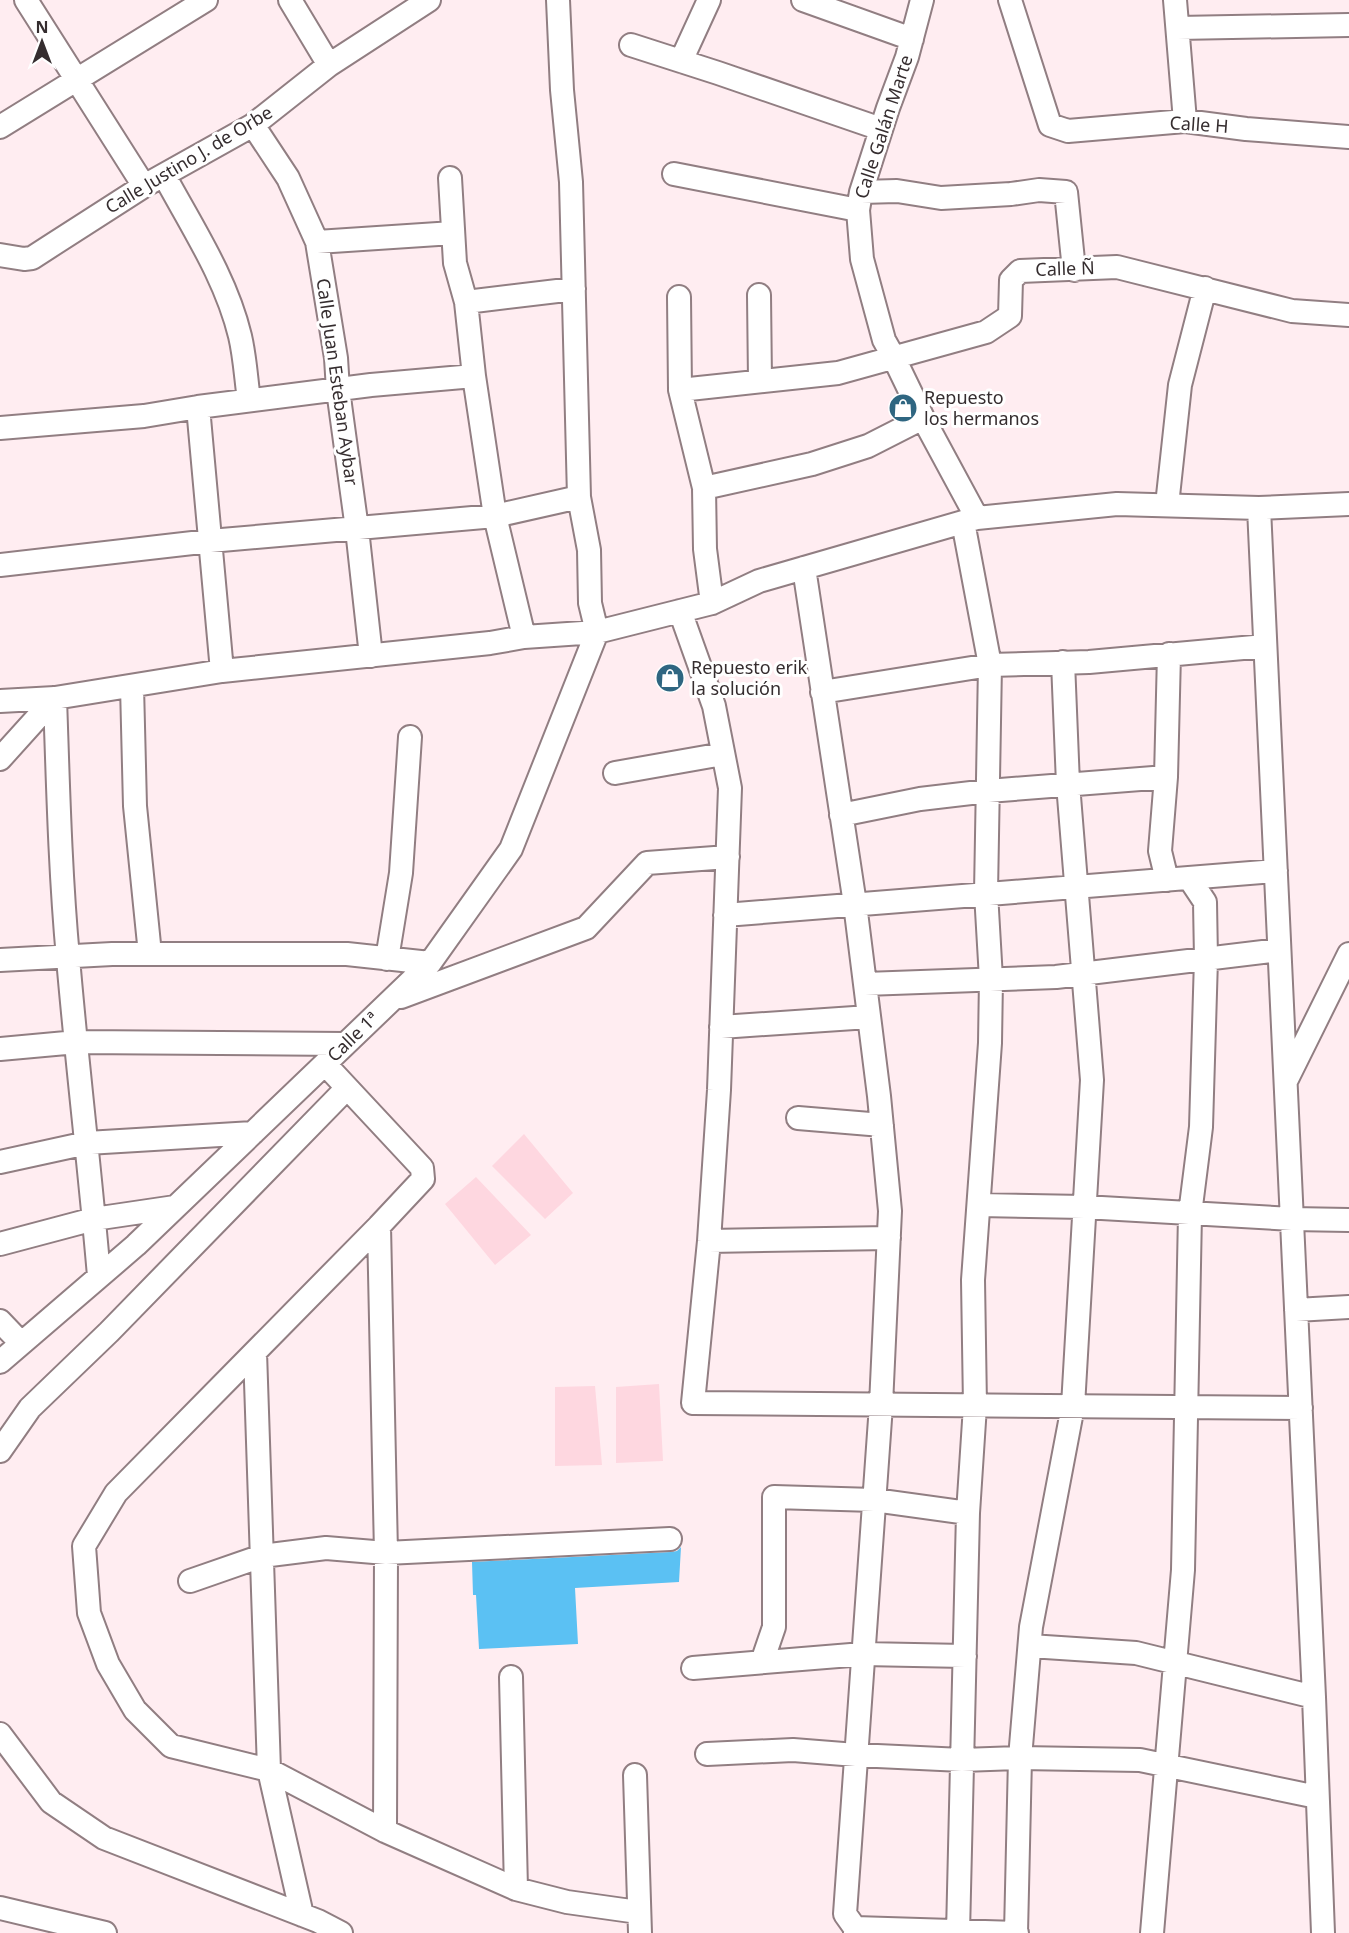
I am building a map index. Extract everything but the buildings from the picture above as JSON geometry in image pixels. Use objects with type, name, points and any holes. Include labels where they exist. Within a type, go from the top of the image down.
[{"type":"street","points":[[26,0],[144,186]]},
{"type":"street","points":[[0,127],[206,0]]},
{"type":"street","points":[[290,0],[329,65]]},
{"type":"street","name":"Calle Justino J. de Orbe","points":[[0,255],[32,258],[144,186],[253,125],[329,65],[429,0]]},
{"type":"street","points":[[558,0],[562,90],[571,182],[579,497],[589,550],[590,603],[597,632]]},
{"type":"street","points":[[681,61],[709,0]]},
{"type":"street","points":[[803,0],[912,39]]},
{"type":"street","name":"Calle Galán Marte","points":[[922,0],[912,39],[881,129],[860,201],[862,259],[884,340],[970,520],[990,665],[986,893],[991,980],[990,1043],[973,1280],[975,1406],[968,1513],[958,1932]]},
{"type":"street","name":"Calle H","points":[[1010,0],[1050,125],[1068,130],[1185,121],[1246,129],[1349,137]]},
{"type":"street","points":[[1175,0],[1185,121]]},
{"type":"street","points":[[1178,28],[1349,25]]},
{"type":"street","points":[[631,45],[881,129]]},
{"type":"street","name":"Calle Juan Esteban Aybar","points":[[253,125],[288,178],[317,242],[336,358],[370,656]]},
{"type":"street","points":[[674,174],[860,201],[897,191],[941,198],[1039,190],[1066,192],[1074,270]]},
{"type":"street","points":[[164,175],[218,274],[230,302],[241,337],[249,400]]},
{"type":"street","points":[[450,178],[455,263],[466,302],[474,376],[495,516],[524,638]]},
{"type":"street","points":[[317,242],[453,233]]},
{"type":"street","name":"Calle Ñ","points":[[680,390],[838,373],[986,332],[1010,316],[1011,280],[1020,271],[1118,267],[1292,311],[1349,315]]},
{"type":"street","points":[[1167,505],[1180,385],[1205,288]]},
{"type":"street","points":[[466,302],[574,290]]},
{"type":"street","points":[[759,295],[760,381]]},
{"type":"street","points":[[679,297],[680,390],[704,488],[705,549],[712,603]]},
{"type":"street","points":[[0,428],[144,416],[370,385],[474,376]]},
{"type":"street","points":[[198,407],[222,671]]},
{"type":"street","points":[[704,488],[812,464],[868,446],[923,418]]},
{"type":"street","points":[[0,565],[210,541],[495,516],[579,497]]},
{"type":"street","points":[[0,701],[55,698],[222,671],[597,632],[712,603],[759,581],[970,520],[1117,504],[1259,508],[1349,504]]},
{"type":"street","points":[[1259,508],[1323,1933]]},
{"type":"street","points":[[804,568],[855,904],[890,1211],[874,1500],[844,1914],[855,1931],[1017,1933],[1020,1758],[1031,1627],[1073,1406],[1092,1080],[1085,974],[1075,886],[1063,663]]},
{"type":"street","points":[[680,611],[714,706],[730,788],[721,1027],[709,1241],[693,1403],[1300,1408]]},
{"type":"street","name":"Calle 1ª","points":[[0,1362],[136,1245],[430,963],[511,849],[597,632]]},
{"type":"street","points":[[822,692],[990,665],[1089,662],[1265,645]]},
{"type":"street","points":[[1167,880],[1160,851],[1166,777],[1169,654]]},
{"type":"street","points":[[132,686],[135,806],[150,954]]},
{"type":"street","points":[[0,759],[55,698]]},
{"type":"street","points":[[55,698],[58,804],[68,957],[99,1276]]},
{"type":"street","points":[[387,959],[401,873],[410,737]]},
{"type":"street","points":[[615,773],[723,753]]},
{"type":"street","points":[[842,815],[920,799],[988,791],[1166,777]]},
{"type":"street","points":[[391,1000],[586,928],[647,863],[728,857]]},
{"type":"street","points":[[725,915],[1276,872]]},
{"type":"street","points":[[1152,1933],[1183,1570],[1190,1214],[1201,1126],[1206,959],[1205,902],[1189,878]]},
{"type":"street","points":[[865,984],[1056,977],[1279,950]]},
{"type":"street","points":[[0,960],[150,954],[347,954],[430,963]]},
{"type":"street","points":[[1285,1082],[1349,954]]},
{"type":"street","points":[[721,1027],[869,1017]]},
{"type":"street","points":[[0,1049],[77,1042],[345,1044]]},
{"type":"street","points":[[325,1064],[422,1168],[423,1179],[116,1493],[84,1546],[89,1613],[108,1664],[135,1710],[171,1746],[269,1770],[385,1832],[516,1889],[639,1922],[635,1775]]},
{"type":"street","points":[[0,1451],[30,1408],[109,1332],[347,1088]]},
{"type":"street","points":[[798,1118],[882,1125]]},
{"type":"street","points":[[0,1162],[87,1143],[253,1133]]},
{"type":"street","points":[[979,1205],[1084,1207],[1292,1220],[1349,1220]]},
{"type":"street","points":[[0,1244],[94,1220],[175,1207]]},
{"type":"street","points":[[379,1226],[386,1553],[385,1832]]},
{"type":"street","points":[[709,1241],[889,1238]]},
{"type":"street","points":[[1296,1310],[1349,1307]]},
{"type":"street","points":[[0,1321],[21,1343]]},
{"type":"street","points":[[255,1352],[269,1770],[302,1915]]},
{"type":"street","points":[[762,1662],[774,1627],[774,1497],[874,1500],[968,1513]]},
{"type":"street","points":[[190,1581],[262,1556],[326,1548],[386,1553],[670,1539]]},
{"type":"street","points":[[1030,1646],[1136,1653],[1314,1697]]},
{"type":"street","points":[[693,1668],[863,1654],[964,1656]]},
{"type":"street","points":[[512,1677],[516,1889]]},
{"type":"street","points":[[0,1734],[51,1802],[104,1838],[302,1915],[341,1933]]},
{"type":"street","points":[[707,1754],[793,1750],[962,1760],[1020,1758],[1140,1760],[1317,1797]]},
{"type":"street","points":[[0,1908],[105,1933]]},
{"type":"shaded area","points":[[524,1134],[573,1193],[545,1219],[492,1166]]},
{"type":"shaded area","points":[[476,1177],[531,1235],[495,1265],[445,1204]]},
{"type":"shaded area","points":[[659,1384],[663,1461],[616,1463],[616,1387]]},
{"type":"shaded area","points":[[595,1386],[602,1465],[555,1466],[555,1387]]},
{"type":"place","name":"Repuesto los hermanos","points":[[903,408]]},
{"type":"place","name":"Repuesto erik la solución","points":[[670,678]]}]
